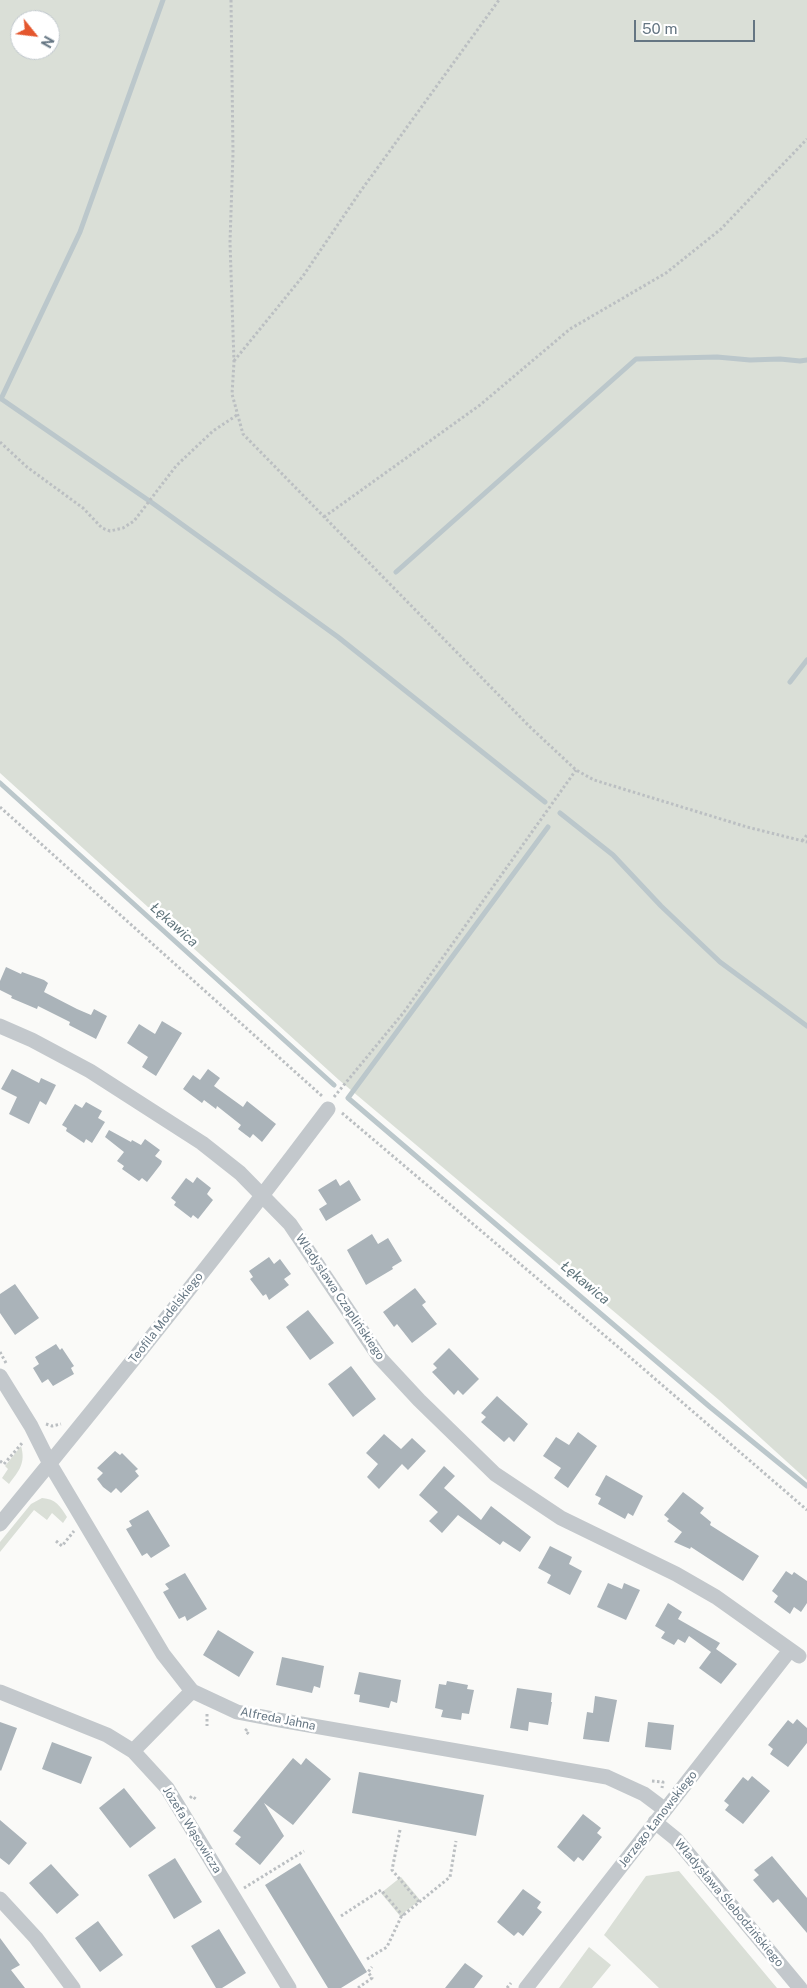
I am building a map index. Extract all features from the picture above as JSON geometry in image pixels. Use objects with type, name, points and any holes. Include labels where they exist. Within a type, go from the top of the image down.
[{"type":"street","name":"Władysława Czaplińskiego","points":[[0,1026],[32,1040],[90,1071],[202,1143],[240,1174],[290,1224],[380,1358],[419,1400],[495,1474],[561,1518],[676,1574],[716,1597],[794,1653]]},
{"type":"street","name":"Teofila Modelskiego","points":[[0,1524],[333,1109]]},
{"type":"street","name":"Alfreda Jahna","points":[[5,1372],[26,1435],[50,1464],[163,1654],[192,1690],[236,1712],[607,1777],[644,1794],[659,1805]]},
{"type":"street","name":"Jerzego Łanowskiego","points":[[526,1988],[655,1822],[659,1805],[794,1653]]},
{"type":"street","points":[[133,1751],[192,1690]]},
{"type":"street","name":"Józefa Wąsowicza","points":[[0,1692],[107,1734],[133,1751],[167,1788],[289,1988]]},
{"type":"street","name":"Władysława Ślebodzińskiego","points":[[655,1822],[676,1839],[800,1988]]},
{"type":"street","points":[[0,1899],[36,1938],[73,1988]]},
{"type":"path","points":[[231,0],[233,153],[230,242],[234,362],[232,394],[243,434],[529,726],[576,770],[594,780],[624,791],[747,827],[807,842]]},
{"type":"path","points":[[234,362],[303,276],[360,192],[499,0]]},
{"type":"path","points":[[324,517],[480,405],[570,329],[666,273],[721,229],[807,139]]},
{"type":"path","points":[[0,442],[27,466],[83,508],[102,528],[110,531],[123,528],[134,521],[176,466],[213,431],[238,414]]},
{"type":"path","points":[[0,807],[330,1102],[404,1012],[576,770]]},
{"type":"path","points":[[802,841],[807,835]]},
{"type":"path","points":[[333,1109],[618,1346],[807,1510]]},
{"type":"path","points":[[0,1352],[5,1372]]},
{"type":"path","points":[[0,1460],[4,1464],[26,1435],[42,1422],[52,1426],[68,1420]]},
{"type":"path","points":[[57,1425],[71,1437]]},
{"type":"path","points":[[26,1435],[28,1450]]},
{"type":"path","points":[[56,1541],[62,1546],[76,1528],[81,1536]]},
{"type":"path","points":[[207,1726],[205,1710],[215,1715]]},
{"type":"path","points":[[649,1780],[662,1782],[663,1786],[659,1805]]},
{"type":"path","points":[[400,1830],[392,1870],[419,1902]]},
{"type":"path","points":[[367,1959],[387,1947],[403,1916],[450,1876],[456,1841]]},
{"type":"path","points":[[240,1891],[304,1851]]},
{"type":"path","points":[[341,1916],[381,1890],[403,1916]]},
{"type":"path","points":[[358,1988],[372,1978],[368,1972],[372,1967]]},
{"type":"shaded area","points":[[0,0],[807,0],[807,1480],[719,1400],[339,1080],[0,773]]},
{"type":"shaded area","points":[[21,1446],[22,1462],[19,1471],[9,1484],[2,1478],[8,1469],[5,1466]]},
{"type":"shaded area","points":[[42,1498],[51,1500],[60,1506],[67,1517],[63,1523],[52,1513],[47,1520],[34,1510],[0,1552],[0,1542],[31,1504]]},
{"type":"shaded area","points":[[679,1871],[777,1988],[659,1988],[604,1935],[646,1876]]},
{"type":"shaded area","points":[[401,1877],[420,1900],[400,1916],[381,1893]]},
{"type":"shaded area","points":[[589,1947],[611,1965],[592,1988],[559,1988]]},
{"type":"building","points":[[6,967],[21,974],[22,972],[44,980],[48,983],[44,992],[77,1009],[91,1015],[94,1009],[107,1016],[96,1039],[69,1025],[70,1022],[38,1006],[37,1009],[11,998],[12,996],[0,990],[0,981]]},
{"type":"building","points":[[162,1021],[182,1033],[156,1076],[142,1067],[148,1057],[127,1043],[139,1024],[155,1034]]},
{"type":"building","points":[[12,1069],[39,1083],[41,1078],[56,1085],[46,1105],[40,1101],[29,1124],[9,1114],[17,1097],[1,1089]]},
{"type":"building","points":[[208,1069],[220,1078],[214,1086],[243,1107],[247,1101],[276,1124],[262,1142],[253,1134],[250,1138],[238,1129],[241,1125],[217,1106],[216,1109],[204,1100],[202,1103],[183,1089],[193,1075],[200,1080]]},
{"type":"building","points":[[86,1102],[102,1111],[98,1118],[105,1122],[92,1143],[86,1139],[84,1143],[66,1131],[67,1128],[62,1125],[75,1104],[82,1108]]},
{"type":"building","points":[[109,1130],[131,1142],[132,1140],[141,1145],[145,1139],[160,1150],[155,1156],[162,1161],[161,1164],[147,1182],[142,1178],[139,1181],[122,1169],[124,1166],[117,1161],[124,1152],[105,1137]]},
{"type":"building","points":[[197,1177],[211,1188],[207,1194],[213,1200],[198,1219],[193,1215],[191,1218],[174,1205],[176,1202],[171,1198],[186,1178],[193,1183]]},
{"type":"building","points":[[336,1179],[340,1186],[349,1180],[361,1200],[326,1221],[319,1209],[327,1204],[318,1190]]},
{"type":"building","points":[[372,1234],[378,1244],[388,1238],[402,1261],[392,1267],[393,1269],[366,1285],[347,1250]]},
{"type":"building","points":[[269,1257],[274,1264],[280,1259],[291,1274],[284,1279],[289,1285],[269,1300],[266,1294],[263,1296],[250,1279],[253,1277],[249,1271]]},
{"type":"building","points":[[15,1284],[39,1318],[15,1335],[0,1313],[0,1294]]},
{"type":"building","points":[[415,1288],[426,1302],[422,1305],[437,1324],[412,1343],[397,1324],[394,1327],[383,1312]]},
{"type":"building","points":[[308,1310],[334,1343],[310,1360],[286,1327]]},
{"type":"building","points":[[56,1344],[60,1350],[62,1348],[74,1366],[71,1368],[74,1374],[53,1386],[48,1379],[42,1383],[33,1368],[39,1364],[35,1357]]},
{"type":"building","points":[[449,1348],[479,1379],[463,1395],[458,1390],[454,1395],[432,1372],[437,1368],[433,1364]]},
{"type":"building","points":[[351,1366],[376,1399],[353,1417],[328,1384]]},
{"type":"building","points":[[497,1396],[528,1424],[514,1442],[509,1437],[504,1442],[481,1422],[486,1417],[481,1413]]},
{"type":"building","points":[[578,1432],[597,1446],[568,1488],[554,1478],[561,1468],[543,1456],[556,1437],[569,1445]]},
{"type":"building","points":[[384,1434],[401,1449],[412,1438],[426,1451],[408,1470],[402,1464],[379,1489],[367,1477],[378,1464],[366,1453]]},
{"type":"building","points":[[115,1451],[120,1455],[122,1453],[138,1469],[135,1471],[139,1476],[121,1493],[116,1488],[111,1493],[97,1479],[103,1473],[97,1468]]},
{"type":"building","points":[[444,1466],[455,1476],[444,1488],[481,1520],[491,1506],[531,1537],[520,1552],[503,1541],[500,1545],[458,1515],[442,1533],[429,1521],[438,1512],[419,1495]]},
{"type":"building","points":[[606,1475],[643,1496],[633,1516],[628,1513],[625,1519],[598,1504],[601,1498],[595,1495]]},
{"type":"building","points":[[683,1492],[704,1508],[700,1513],[711,1522],[710,1525],[759,1556],[743,1581],[691,1547],[690,1549],[674,1542],[682,1532],[667,1521],[669,1519],[664,1515]]},
{"type":"building","points":[[148,1510],[170,1546],[151,1558],[147,1553],[142,1556],[126,1529],[132,1526],[129,1521]]},
{"type":"building","points":[[550,1546],[572,1557],[569,1564],[582,1571],[570,1595],[547,1583],[551,1575],[538,1568]]},
{"type":"building","points":[[786,1571],[792,1575],[794,1572],[807,1581],[807,1603],[801,1612],[794,1607],[790,1614],[774,1602],[778,1596],[772,1591]]},
{"type":"building","points":[[185,1573],[207,1609],[187,1621],[185,1616],[179,1619],[163,1592],[169,1589],[165,1584]]},
{"type":"building","points":[[608,1583],[622,1589],[624,1583],[640,1590],[626,1620],[597,1607]]},
{"type":"building","points":[[668,1603],[682,1612],[678,1619],[720,1643],[716,1649],[737,1664],[721,1684],[699,1668],[711,1652],[689,1636],[685,1643],[678,1639],[674,1645],[661,1638],[665,1632],[655,1626]]},
{"type":"building","points":[[218,1630],[254,1652],[239,1677],[203,1655]]},
{"type":"building","points":[[282,1657],[324,1666],[320,1688],[314,1686],[312,1693],[276,1685]]},
{"type":"building","points":[[359,1672],[401,1680],[397,1703],[391,1701],[389,1708],[359,1702],[360,1695],[354,1694]]},
{"type":"building","points":[[447,1681],[468,1685],[467,1689],[474,1690],[469,1714],[462,1713],[461,1720],[441,1717],[443,1710],[435,1708],[439,1684],[446,1685]]},
{"type":"building","points":[[517,1688],[552,1693],[548,1725],[529,1722],[528,1731],[510,1728]]},
{"type":"building","points":[[595,1696],[617,1700],[609,1742],[583,1739],[587,1712],[593,1713]]},
{"type":"building","points":[[797,1719],[807,1728],[807,1743],[788,1767],[770,1754],[773,1749],[768,1745],[788,1720],[793,1724]]},
{"type":"building","points":[[0,1722],[17,1728],[1,1771],[0,1770]]},
{"type":"building","points":[[648,1722],[674,1725],[671,1750],[645,1747]]},
{"type":"building","points":[[52,1742],[92,1757],[81,1784],[42,1769]]},
{"type":"building","points":[[293,1758],[301,1765],[306,1758],[331,1779],[293,1825],[264,1803],[284,1836],[260,1865],[235,1844],[241,1837],[233,1831]]},
{"type":"building","points":[[359,1772],[484,1795],[476,1836],[352,1813]]},
{"type":"building","points":[[752,1776],[770,1791],[743,1824],[725,1810],[729,1805],[724,1801],[743,1777],[748,1781]]},
{"type":"building","points":[[124,1788],[156,1828],[130,1848],[99,1808]]},
{"type":"building","points":[[583,1814],[601,1828],[597,1833],[602,1837],[583,1861],[578,1857],[574,1862],[557,1847]]},
{"type":"building","points":[[0,1820],[27,1843],[9,1865],[0,1858]]},
{"type":"building","points":[[772,1856],[807,1898],[807,1933],[778,1899],[773,1903],[753,1880],[759,1875],[754,1870]]},
{"type":"building","points":[[175,1858],[202,1902],[174,1919],[148,1875]]},
{"type":"building","points":[[300,1863],[367,1972],[341,1988],[328,1988],[265,1885]]},
{"type":"building","points":[[51,1864],[79,1895],[57,1914],[29,1883]]},
{"type":"building","points":[[523,1889],[541,1902],[537,1908],[542,1912],[523,1936],[518,1932],[514,1936],[497,1922]]},
{"type":"building","points":[[98,1921],[123,1955],[100,1972],[75,1938]]},
{"type":"building","points":[[219,1929],[246,1973],[222,1988],[216,1988],[191,1946]]},
{"type":"building","points":[[0,1938],[20,1965],[11,1970],[25,1988],[0,1988]]},
{"type":"building","points":[[465,1963],[483,1976],[474,1988],[445,1988]]},
{"type":"waterway","points":[[1,399],[80,232],[163,0]]},
{"type":"waterway","points":[[396,572],[636,359],[717,357],[750,360],[807,360]]},
{"type":"waterway","points":[[0,398],[148,500]]},
{"type":"waterway","points":[[151,502],[338,637],[545,802]]},
{"type":"waterway","points":[[790,682],[807,660]]},
{"type":"waterway","name":"Łękawica","points":[[0,783],[334,1085]]},
{"type":"waterway","points":[[560,813],[613,855],[661,906],[720,962],[807,1026]]},
{"type":"waterway","name":"Łękawica","points":[[548,827],[348,1098],[710,1407],[807,1486]]}]
